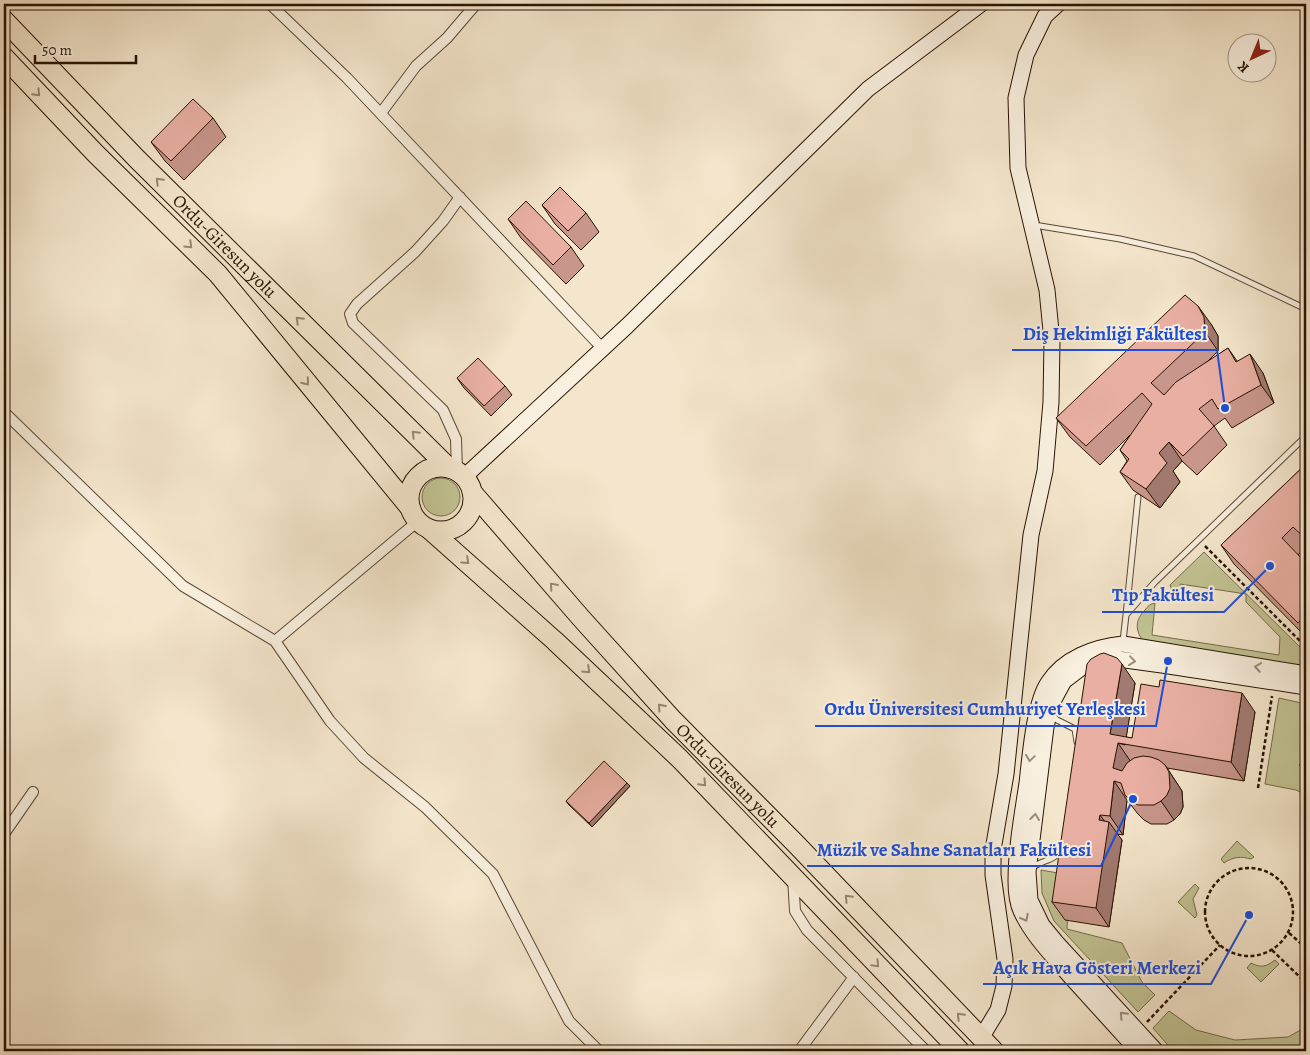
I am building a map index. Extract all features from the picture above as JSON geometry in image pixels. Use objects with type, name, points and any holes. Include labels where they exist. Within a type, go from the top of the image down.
[{"type":"highway","name":"Ordu-Giresun yolu","points":[[4,20],[150,172],[461,478],[581,618],[673,720],[795,843],[987,1045]]},
{"type":"highway","name":"Ordu-Giresun yolu","points":[[4,58],[95,153],[218,274],[419,520],[555,640],[680,759],[960,1051]]},
{"type":"highway","points":[[438,468],[461,478],[473,502],[470,512],[458,527],[439,531],[419,520],[409,498],[412,487],[418,477],[438,468]]},
{"type":"street","points":[[270,4],[381,113],[603,348]]},
{"type":"street","points":[[381,113],[416,66],[447,38],[476,4]]},
{"type":"street","points":[[461,478],[603,348],[868,89],[981,4]]},
{"type":"street","points":[[987,1045],[1004,986],[1005,959],[993,875],[993,850],[1006,774],[1031,535],[1045,471],[1051,402],[1052,341],[1047,290],[1018,168],[1016,98],[1026,55],[1045,16],[1058,4]]},
{"type":"street","points":[[460,197],[443,221],[415,252],[357,304],[350,314],[352,323],[443,410],[456,439],[461,478]]},
{"type":"street","points":[[4,412],[184,586],[275,642],[330,721],[364,758],[425,807],[493,874],[570,1022],[599,1051]]},
{"type":"street","points":[[275,642],[419,520]]},
{"type":"street","points":[[1138,1051],[1046,949],[1028,924],[1019,904],[1016,883],[1017,856],[1032,740],[1042,695],[1048,682],[1071,659],[1086,652],[1122,644],[1306,674]]},
{"type":"street","points":[[1156,1051],[1056,942],[1042,925],[1030,900],[1028,872],[1046,728],[1051,705],[1064,681],[1085,665],[1098,660],[1118,659],[1306,687]]},
{"type":"street","points":[[4,834],[33,792]]},
{"type":"street","points":[[793,877],[795,911],[807,930],[926,1051]]},
{"type":"street","points":[[799,1051],[854,978]]},
{"type":"lane","points":[[1031,225],[1120,239],[1194,256],[1306,310]]},
{"type":"lane","points":[[1126,616],[1154,583],[1306,436]]},
{"type":"lane","points":[[1122,644],[1138,496]]},
{"type":"lane","points":[[1049,713],[1075,729],[1076,748]]},
{"type":"lane","points":[[1028,872],[1035,865],[1058,855],[1063,840]]},
{"type":"path","points":[[1198,540],[1306,647]]},
{"type":"path","points":[[1258,788],[1273,692]]},
{"type":"path","points":[[1241,868],[1254,868],[1268,872],[1280,879],[1289,891],[1294,906],[1293,921],[1288,932],[1277,947],[1263,954],[1248,956],[1233,953],[1220,945],[1211,934],[1206,921],[1206,907],[1209,894],[1217,882],[1228,873],[1241,868]]},
{"type":"path","points":[[1288,932],[1306,948]]},
{"type":"path","points":[[1138,1032],[1220,945]]},
{"type":"path","points":[[1272,950],[1306,983]]},
{"type":"green space","points":[[441,478],[448,479],[454,484],[459,490],[459,504],[454,510],[448,515],[441,516],[434,515],[428,510],[423,504],[422,497],[423,490],[428,484],[434,479]]},
{"type":"green space","points":[[1204,552],[1306,653],[1306,667],[1143,641],[1137,629],[1138,621],[1147,607],[1155,603],[1152,635],[1279,655],[1280,637],[1246,602],[1246,594],[1180,584],[1181,592],[1172,591],[1170,585]]},
{"type":"green space","points":[[1279,698],[1306,704],[1306,758],[1299,765],[1306,772],[1306,795],[1296,790],[1265,784]]},
{"type":"green space","points":[[1237,841],[1254,857],[1251,859],[1231,859],[1224,863],[1221,859]]},
{"type":"green space","points":[[1041,870],[1069,875],[1067,929],[1122,943],[1142,982],[1155,995],[1138,1012],[1054,921],[1042,893]]},
{"type":"green space","points":[[1195,884],[1199,888],[1193,899],[1197,915],[1195,918],[1178,902]]},
{"type":"green space","points":[[1275,960],[1279,964],[1261,982],[1247,968],[1251,963],[1263,966]]},
{"type":"green space","points":[[1169,1011],[1196,1030],[1235,1040],[1288,1037],[1306,1027],[1306,1051],[1173,1051],[1153,1028]]},
{"type":"building","points":[[193,99],[213,118],[171,161],[151,142]]},
{"type":"building","points":[[560,187],[586,213],[568,231],[542,205]]},
{"type":"building","points":[[526,201],[571,247],[553,265],[508,219]]},
{"type":"building","points":[[1185,295],[1198,306],[1204,317],[1205,332],[1151,383],[1164,395],[1176,382],[1228,348],[1236,362],[1250,354],[1261,385],[1218,409],[1212,399],[1199,409],[1214,426],[1183,456],[1169,442],[1159,453],[1167,463],[1146,489],[1120,472],[1129,459],[1120,450],[1152,404],[1142,393],[1086,446],[1056,418]]},
{"type":"building","points":[[478,358],[505,386],[484,406],[457,378]]},
{"type":"building","points":[[1306,464],[1306,539],[1293,527],[1282,538],[1306,563],[1306,614],[1298,623],[1221,545]]},
{"type":"building","points":[[1104,653],[1117,658],[1122,664],[1110,734],[1132,738],[1141,684],[1159,687],[1160,680],[1242,693],[1231,762],[1118,743],[1113,768],[1122,771],[1127,763],[1134,758],[1151,757],[1165,765],[1169,772],[1170,788],[1167,795],[1154,805],[1138,805],[1125,795],[1121,783],[1114,781],[1110,816],[1100,815],[1099,820],[1109,822],[1096,908],[1052,902],[1087,664],[1091,659]]},
{"type":"building","points":[[604,761],[627,783],[589,823],[566,801]]},
{"type":"place","name":"Diş Hekimliği Fakültesi","points":[[1225,408]]},
{"type":"place","name":"Tıp Fakültesi","points":[[1270,566]]},
{"type":"place","name":"Ordu Üniversitesi Cumhuriyet Yerleşkesi","points":[[1168,661]]},
{"type":"place","name":"Müzik ve Sahne Sanatları Fakültesi","points":[[1133,799]]},
{"type":"place","name":"Açık Hava Gösteri Merkezi","points":[[1249,915]]}]
